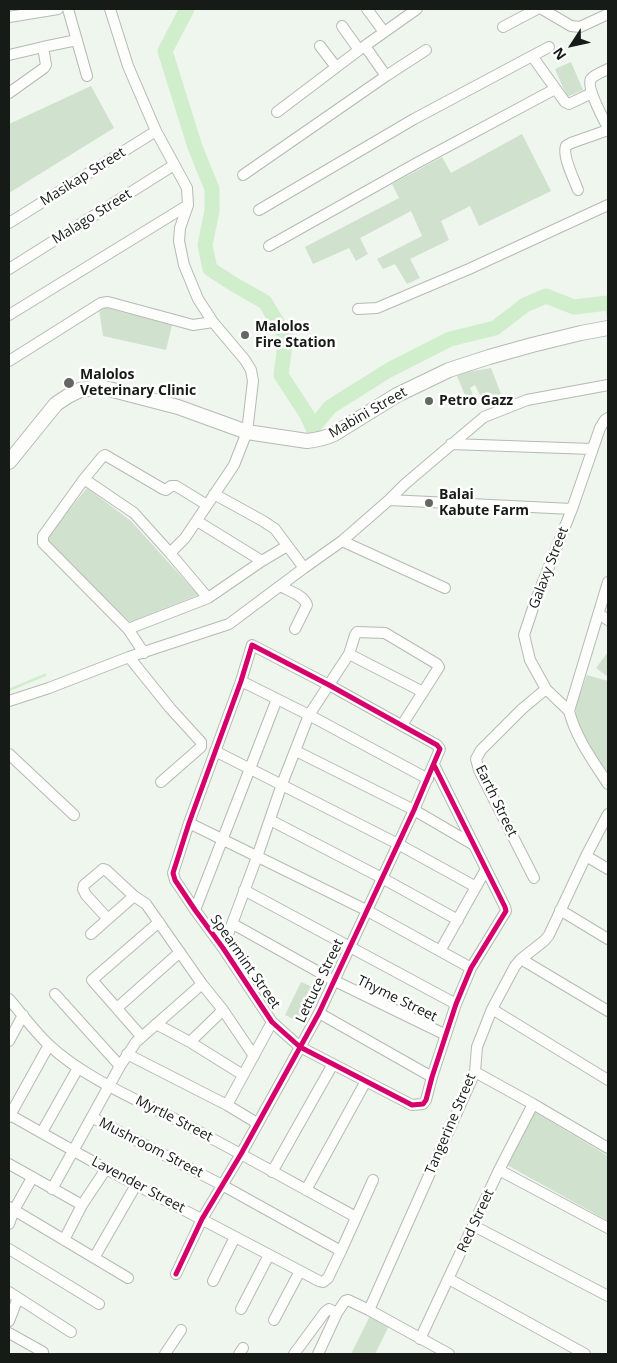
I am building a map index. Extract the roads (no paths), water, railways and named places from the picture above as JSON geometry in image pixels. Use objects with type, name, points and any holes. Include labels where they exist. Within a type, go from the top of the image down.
[{"type":"main road","name":"Mabini Street","points":[[9,462],[56,404],[80,390],[101,387],[178,408],[247,432],[307,441],[324,438],[351,424],[397,395],[449,370],[532,345],[608,328]]},
{"type":"street","points":[[9,17],[58,9]]},
{"type":"street","points":[[68,9],[87,76]]},
{"type":"street","points":[[110,9],[128,66],[156,131],[187,188],[188,205],[180,228],[184,265],[198,299],[213,322],[245,360],[251,370],[253,381],[247,432],[234,465],[185,538],[170,553]]},
{"type":"street","points":[[367,9],[384,32]]},
{"type":"street","points":[[503,27],[537,9]]},
{"type":"street","points":[[542,9],[571,26],[580,27],[608,14]]},
{"type":"street","points":[[277,112],[411,10]]},
{"type":"street","points":[[342,26],[386,76]]},
{"type":"street","points":[[9,55],[77,40]]},
{"type":"street","points":[[320,46],[336,67]]},
{"type":"street","points":[[9,93],[44,68],[46,64],[43,47]]},
{"type":"street","points":[[259,210],[414,119],[549,47]]},
{"type":"street","points":[[243,175],[426,50]]},
{"type":"street","points":[[532,56],[565,102],[569,104],[592,93]]},
{"type":"street","points":[[578,190],[564,150],[571,143],[608,129],[592,93],[590,83],[596,75],[608,69]]},
{"type":"street","points":[[270,246],[407,168],[555,89]]},
{"type":"street","name":"Masikap Street","points":[[9,223],[156,131]]},
{"type":"street","name":"Malago Street","points":[[9,269],[174,164]]},
{"type":"street","points":[[9,315],[188,205]]},
{"type":"street","points":[[358,309],[377,308],[469,270],[608,205]]},
{"type":"street","points":[[9,361],[101,303],[108,302],[193,325],[213,322]]},
{"type":"street","points":[[9,701],[49,688],[129,657],[228,624],[342,540],[484,417],[527,400],[608,385]]},
{"type":"street","name":"Galaxy Street","points":[[570,710],[546,689],[530,660],[524,635],[572,509],[600,428],[608,418]]},
{"type":"street","points":[[452,444],[592,449]]},
{"type":"street","points":[[144,652],[128,629],[43,543],[43,536],[100,457],[105,455],[163,490],[173,485],[176,486],[207,505]]},
{"type":"street","points":[[84,479],[134,513],[208,598]]},
{"type":"street","points":[[214,494],[275,529],[304,568]]},
{"type":"street","points":[[388,500],[572,509]]},
{"type":"street","points":[[197,521],[262,561]]},
{"type":"street","points":[[342,540],[445,588]]},
{"type":"street","points":[[128,629],[208,598],[287,546]]},
{"type":"street","points":[[608,582],[570,710],[578,736],[608,784]]},
{"type":"street","points":[[280,586],[307,602],[295,629]]},
{"type":"street","points":[[599,614],[608,620]]},
{"type":"street","points":[[223,948],[233,924],[244,890],[257,857],[282,784],[309,715],[329,685],[349,654],[355,635],[358,632],[385,633],[439,667],[402,725],[329,685],[252,645],[241,681],[189,823],[222,840],[257,857],[366,910],[471,968]]},
{"type":"street","points":[[349,654],[423,692]]},
{"type":"street","points":[[129,657],[202,744],[201,747],[161,782]]},
{"type":"street","points":[[241,681],[428,779]]},
{"type":"street","name":"Earth Street","points":[[534,878],[479,770],[476,759],[481,750],[522,709],[546,689]]},
{"type":"street","points":[[195,910],[277,699]]},
{"type":"street","name":"Lettuce Street","points":[[176,1274],[202,1219],[241,1154],[319,1013],[434,765],[440,749],[437,745],[402,725]]},
{"type":"street","points":[[215,751],[398,844],[476,887]]},
{"type":"street","points":[[296,751],[414,810],[474,846]]},
{"type":"street","points":[[9,754],[74,815]]},
{"type":"street","points":[[319,1013],[432,1077],[456,1004],[471,968],[506,911],[434,765]]},
{"type":"street","name":"Tangerine Street","points":[[370,1310],[475,1072],[477,1047],[492,1009],[515,966],[549,935],[608,814]]},
{"type":"street","points":[[270,820],[458,920]]},
{"type":"street","name":"Spearmint Street","points":[[189,823],[173,874],[195,910],[223,948],[272,1022],[300,1047],[412,1105],[423,1104],[426,1100],[432,1077]]},
{"type":"street","points":[[586,856],[608,869]]},
{"type":"street","points":[[108,919],[86,895],[83,889],[84,885],[98,871],[103,869],[146,904],[202,984],[224,1010],[254,1056]]},
{"type":"street","points":[[440,951],[486,869]]},
{"type":"street","points":[[244,890],[456,1004]]},
{"type":"street","points":[[91,934],[134,896]]},
{"type":"street","points":[[560,910],[608,939]]},
{"type":"street","points":[[142,1036],[92,980],[159,922]]},
{"type":"street","name":"Thyme Street","points":[[233,924],[334,980],[446,1035]]},
{"type":"street","points":[[118,1008],[180,952]]},
{"type":"street","points":[[522,959],[608,1011]]},
{"type":"street","points":[[52,1189],[127,1054],[142,1036],[202,984]]},
{"type":"street","points":[[55,994],[120,1066]]},
{"type":"street","name":"Myrtle Street","points":[[9,999],[49,1045],[78,1068],[356,1217]]},
{"type":"street","points":[[492,1009],[608,1080]]},
{"type":"street","points":[[190,1042],[224,1010]]},
{"type":"street","points":[[9,1041],[23,1015]]},
{"type":"street","points":[[227,1105],[272,1022]]},
{"type":"street","points":[[156,1024],[244,1075]]},
{"type":"street","points":[[9,1116],[49,1045]]},
{"type":"street","points":[[127,1054],[227,1105],[257,1123]]},
{"type":"street","points":[[272,1172],[333,1064]]},
{"type":"street","points":[[42,1132],[78,1068]]},
{"type":"street","points":[[475,1072],[608,1148]]},
{"type":"street","points":[[306,1190],[366,1081]]},
{"type":"street","name":"Red Street","points":[[420,1339],[499,1170],[533,1104]]},
{"type":"street","name":"Lavender Street","points":[[9,1116],[319,1281],[323,1282],[328,1278],[341,1251]]},
{"type":"street","name":"Mushroom Street","points":[[92,1118],[222,1185],[341,1251]]},
{"type":"street","points":[[9,1164],[82,1205]]},
{"type":"street","points":[[64,1240],[82,1205],[106,1169]]},
{"type":"street","points":[[499,1170],[608,1228]]},
{"type":"street","points":[[9,1224],[11,1209],[32,1178]]},
{"type":"street","points":[[341,1251],[373,1180]]},
{"type":"street","points":[[94,1258],[136,1185]]},
{"type":"street","points":[[11,1209],[128,1278]]},
{"type":"street","points":[[474,1226],[608,1296]]},
{"type":"street","points":[[214,1281],[234,1237]]},
{"type":"street","points":[[9,1249],[99,1304]]},
{"type":"street","points":[[241,1309],[270,1255]]},
{"type":"street","points":[[274,1320],[300,1270]]},
{"type":"street","points":[[449,1279],[585,1354]]},
{"type":"street","points":[[9,1292],[71,1332]]},
{"type":"street","points":[[9,1321],[18,1298]]},
{"type":"street","points":[[318,1354],[337,1313],[345,1301],[348,1300],[370,1310],[449,1354]]},
{"type":"street","points":[[294,1354],[325,1312],[329,1309],[337,1313]]},
{"type":"street","points":[[165,1354],[181,1330]]},
{"type":"street","points":[[9,1333],[43,1352]]},
{"type":"waterway","points":[[187,9],[165,51],[195,147],[212,189],[212,211],[205,245],[210,269],[265,302],[286,337],[281,375],[307,415],[313,428],[330,407],[389,370],[450,339],[495,328],[525,305],[546,296],[574,307],[608,303]]},
{"type":"waterway","points":[[605,303],[608,316]]},
{"type":"waterway","points":[[9,690],[45,675]]},
{"type":"place","name":"Malolos Fire Station","points":[[245,335]]},
{"type":"place","name":"Malolos Veterinary Clinic","points":[[69,383]]},
{"type":"place","name":"Petro Gazz","points":[[429,401]]},
{"type":"place","name":"Balai Kabute Farm","points":[[429,503]]}]
